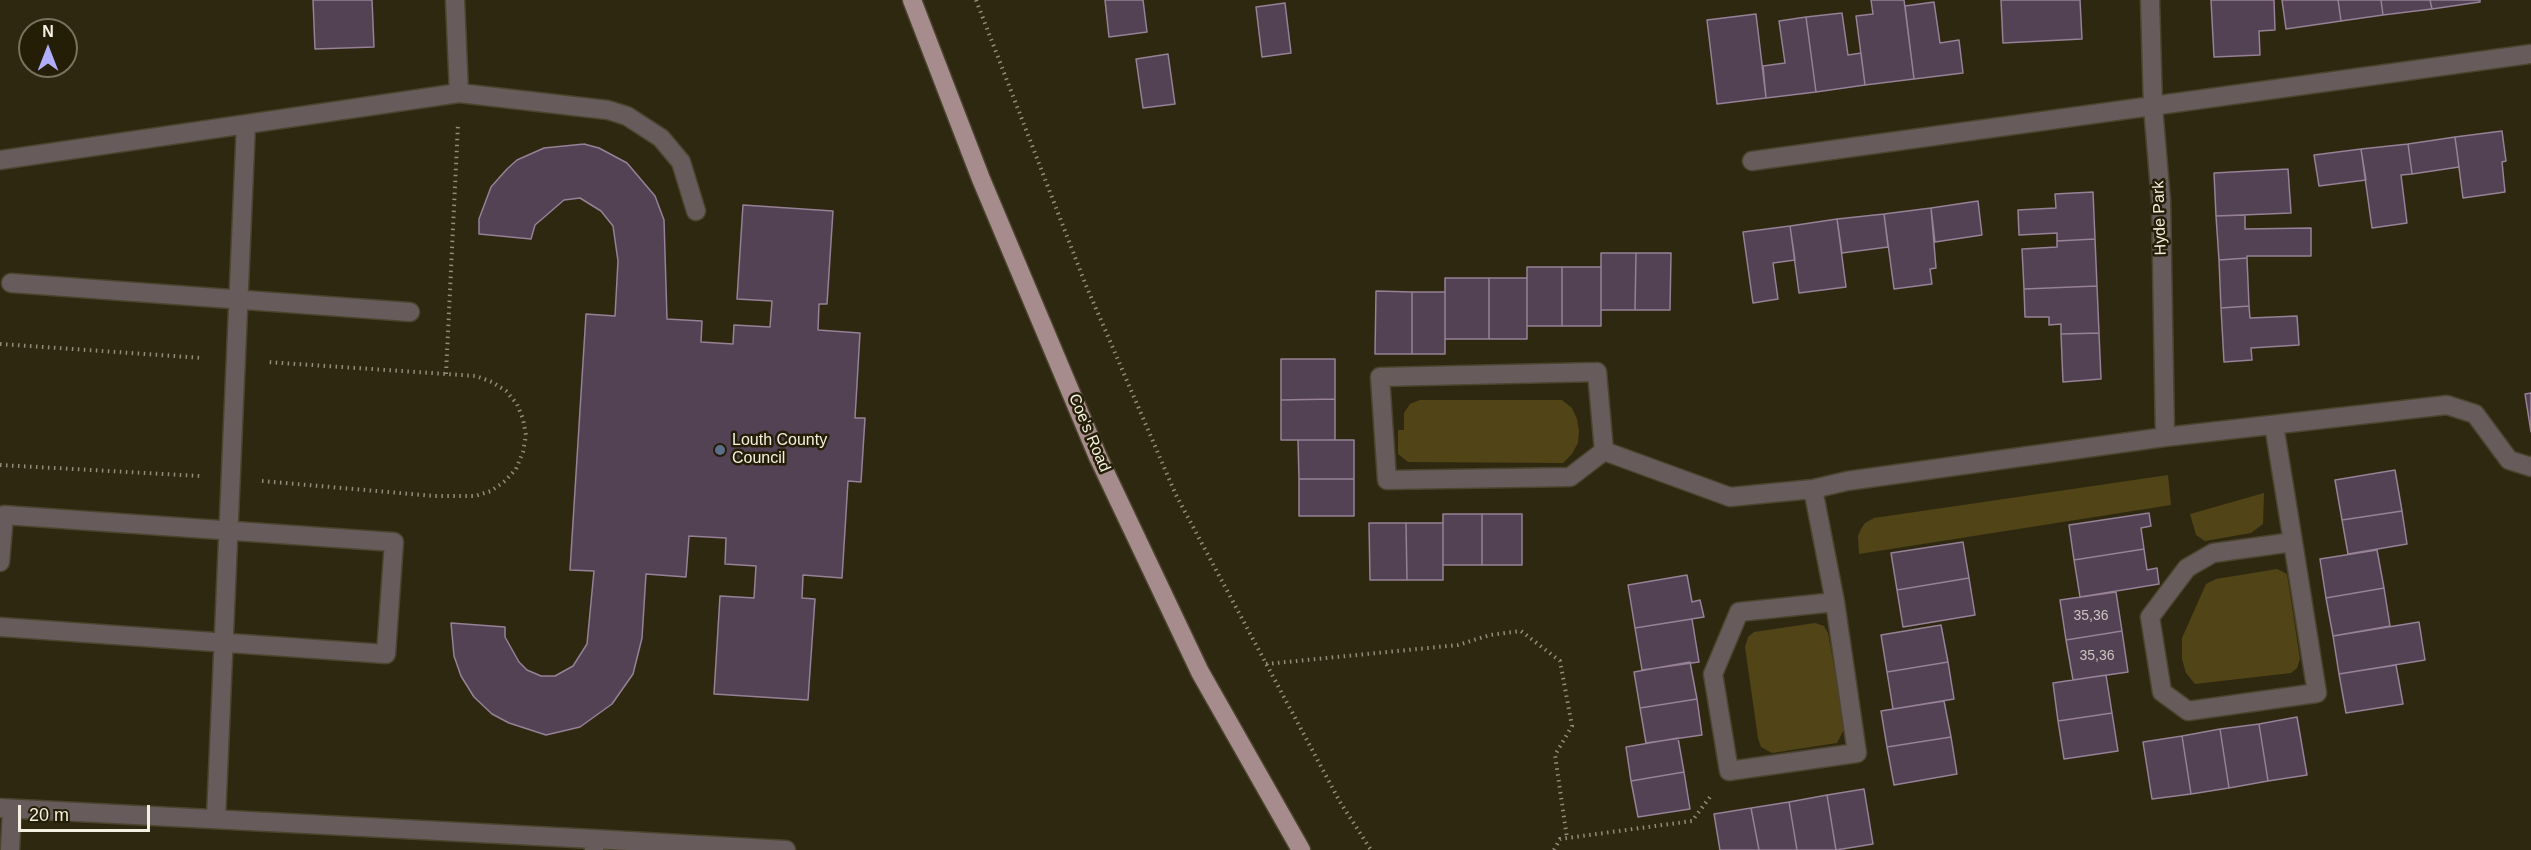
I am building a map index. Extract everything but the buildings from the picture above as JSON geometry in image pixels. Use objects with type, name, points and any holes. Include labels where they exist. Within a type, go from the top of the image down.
[{"type":"main road","name":"Coe's Road","points":[[912,0],[981,179],[1098,457],[1200,672],[1301,850]]},
{"type":"street","points":[[455,0],[459,93]]},
{"type":"street","name":"Hyde Park","points":[[2150,0],[2153,107],[2161,201],[2165,437]]},
{"type":"street","points":[[1752,161],[2531,54]]},
{"type":"street","points":[[0,160],[459,93],[608,110],[627,116],[661,138],[681,162],[696,211]]},
{"type":"street","points":[[216,818],[246,124]]},
{"type":"street","points":[[11,283],[410,312]]},
{"type":"street","points":[[1597,372],[1604,451],[1570,477],[1388,480],[1380,377],[1597,372]]},
{"type":"street","points":[[1604,451],[1730,496],[1813,489],[1847,481],[2165,437],[2447,405],[2475,414],[2509,460],[2531,467]]},
{"type":"street","points":[[2274,425],[2293,542],[2317,693],[2188,711],[2162,692],[2150,617],[2187,568],[2213,553],[2293,542]]},
{"type":"street","points":[[1813,489],[1835,602],[1857,753],[1729,771],[1713,674],[1739,612],[1835,602]]},
{"type":"street","points":[[0,562],[4,515],[394,542],[386,654],[0,627]]},
{"type":"street","points":[[10,850],[6,809],[216,818],[594,844],[786,850]]},
{"type":"path","points":[[976,0],[1085,283],[1176,495],[1340,802],[1371,850]]},
{"type":"path","points":[[446,374],[459,93]]},
{"type":"path","points":[[0,344],[476,376],[506,391],[517,404],[526,435],[523,452],[516,469],[491,491],[475,496],[434,496],[232,478],[0,465]]},
{"type":"path","points":[[1266,664],[1458,645],[1490,635],[1521,632],[1560,661],[1572,726],[1555,755],[1567,838]]},
{"type":"path","points":[[1554,850],[1560,838],[1692,821],[1729,771]]},
{"type":"shaded area","points":[[1420,400],[1562,400],[1572,408],[1577,419],[1578,443],[1563,463],[1408,462],[1398,454],[1398,430],[1404,430],[1404,413],[1410,404]]},
{"type":"shaded area","points":[[2168,475],[2171,505],[1859,554],[1858,536],[1865,523],[1874,518]]},
{"type":"shaded area","points":[[2264,493],[2263,524],[2251,533],[2205,541],[2196,535],[2190,514]]},
{"type":"shaded area","points":[[2277,569],[2287,574],[2300,659],[2297,668],[2291,673],[2195,684],[2186,673],[2182,659],[2182,638],[2206,584],[2216,579]]},
{"type":"shaded area","points":[[1815,623],[1824,626],[1828,633],[1845,727],[1837,743],[1772,753],[1761,747],[1758,738],[1745,647],[1748,637],[1754,632]]},
{"type":"place","name":"Louth County Council","points":[[720,450]]}]
